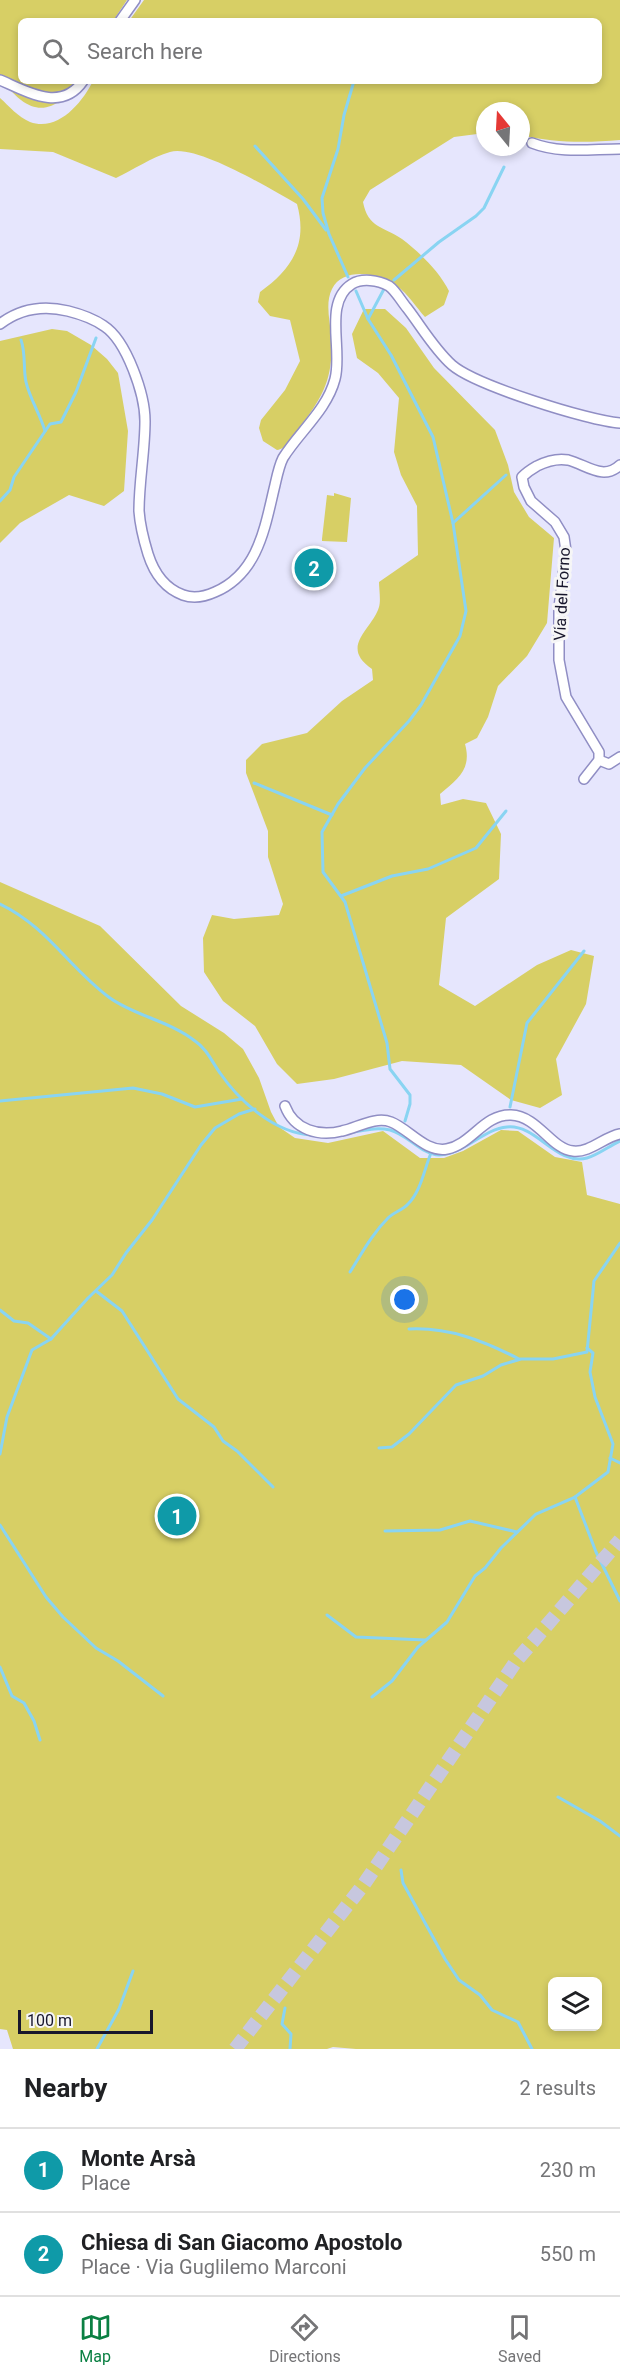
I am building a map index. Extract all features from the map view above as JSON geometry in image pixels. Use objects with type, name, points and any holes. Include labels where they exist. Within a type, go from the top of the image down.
[{"type":"street","points":[[122,18],[135,0]]},
{"type":"street","points":[[0,80],[36,97],[65,95],[81,84]]},
{"type":"street","points":[[532,143],[544,147],[574,150],[620,148]]},
{"type":"street","points":[[0,324],[12,314],[25,309],[58,309],[81,315],[106,326],[120,343],[129,358],[142,399],[145,419],[139,512],[147,550],[164,584],[171,590],[191,598],[225,588],[251,562],[261,541],[280,465],[318,412],[335,382],[338,356],[336,309],[338,298],[353,283],[372,280],[388,286],[443,355],[453,366],[467,375],[522,396],[599,420],[620,423]]},
{"type":"street","name":"Via del Forno","points":[[599,760],[599,752],[593,738],[566,697],[559,660],[559,608],[566,550],[564,537],[555,522],[531,501],[522,477],[527,471],[553,460],[568,460],[605,473],[620,465]]},
{"type":"street","points":[[584,778],[599,760],[609,764],[620,757]]},
{"type":"street","points":[[285,1106],[293,1121],[310,1131],[341,1132],[377,1121],[385,1121],[399,1126],[427,1145],[441,1149],[453,1148],[487,1122],[502,1116],[513,1115],[529,1121],[564,1148],[573,1151],[586,1149],[620,1134]]},
{"type":"shaded area","points":[[0,0],[127,0],[115,18],[18,18],[18,84],[76,84],[60,101],[38,108],[29,105],[0,81]]},
{"type":"shaded area","points":[[144,0],[620,0],[620,140],[570,142],[530,137],[530,102],[476,102],[476,134],[454,137],[370,190],[363,202],[365,211],[373,222],[402,239],[434,269],[449,291],[444,305],[425,317],[401,289],[390,281],[363,274],[345,277],[337,282],[329,300],[332,350],[329,374],[315,406],[290,442],[277,450],[263,441],[259,428],[261,420],[285,390],[300,361],[290,320],[270,316],[258,302],[260,292],[281,274],[295,254],[300,231],[297,204],[215,161],[182,151],[163,154],[116,178],[53,152],[0,149],[0,98],[30,122],[50,123],[76,106],[91,84],[602,84],[602,18],[131,18]]},
{"type":"shaded area","points":[[364,309],[385,309],[406,328],[434,368],[495,430],[508,465],[514,492],[529,517],[554,538],[547,623],[527,656],[498,686],[488,717],[477,738],[465,744],[467,760],[462,773],[440,794],[441,805],[463,799],[486,803],[501,834],[499,879],[446,918],[439,985],[475,1006],[537,965],[571,950],[594,956],[586,1004],[556,1059],[562,1095],[540,1108],[511,1100],[461,1065],[402,1061],[334,1079],[297,1084],[277,1064],[255,1026],[223,1001],[204,972],[203,938],[212,915],[234,919],[279,915],[283,904],[268,857],[268,831],[246,773],[246,760],[262,744],[307,733],[342,701],[373,680],[372,669],[358,653],[358,645],[379,607],[379,582],[418,555],[417,506],[401,475],[394,452],[399,398],[378,373],[357,358],[352,334]]},
{"type":"shaded area","points":[[52,329],[67,331],[91,345],[118,373],[128,431],[124,491],[104,506],[69,495],[20,523],[0,543],[0,341]]},
{"type":"shaded area","points":[[334,493],[351,498],[347,542],[322,541],[327,495],[334,496]]},
{"type":"shaded area","points":[[0,882],[100,926],[181,1006],[224,1033],[243,1049],[259,1078],[279,1127],[295,1138],[328,1143],[383,1131],[420,1158],[444,1158],[463,1151],[501,1130],[518,1131],[555,1157],[582,1162],[587,1195],[620,1204],[620,2049],[356,2049],[333,2047],[327,2049],[13,2049],[7,2030],[0,2029]]},
{"type":"waterway","points":[[348,277],[329,234],[323,213],[322,198],[338,149],[344,115],[353,84]]},
{"type":"waterway","points":[[255,146],[303,199],[326,230]]},
{"type":"waterway","points":[[394,280],[484,208],[504,167]]},
{"type":"waterway","points":[[368,319],[384,289]]},
{"type":"waterway","points":[[356,291],[368,319],[391,355],[433,437],[453,523],[466,611],[460,636],[421,705],[365,768],[338,804],[322,832],[323,872],[345,902],[387,1043],[390,1069],[410,1095],[405,1121]]},
{"type":"waterway","points":[[0,501],[10,490],[14,477],[50,424],[61,422],[76,392],[96,338]]},
{"type":"waterway","points":[[21,340],[26,382],[45,431]]},
{"type":"waterway","points":[[453,523],[506,475]]},
{"type":"waterway","points":[[254,783],[332,815]]},
{"type":"waterway","points":[[341,896],[392,876],[428,869],[476,848],[506,811]]},
{"type":"waterway","points":[[0,904],[32,924],[82,974],[110,998],[130,1010],[175,1028],[199,1044],[228,1084],[259,1114],[284,1129],[311,1135]]},
{"type":"waterway","points":[[510,1107],[527,1023],[584,951]]},
{"type":"waterway","points":[[0,1101],[133,1088],[162,1094],[195,1107],[242,1099]]},
{"type":"waterway","points":[[0,1454],[7,1417],[32,1350],[51,1339],[112,1275],[215,1128],[239,1114],[255,1109]]},
{"type":"waterway","points":[[354,1132],[390,1130],[427,1152],[439,1155],[448,1154],[490,1132],[507,1127],[528,1132],[556,1151],[576,1159],[591,1157],[620,1141]]},
{"type":"waterway","points":[[350,1272],[382,1224],[412,1199],[419,1187],[431,1153]]},
{"type":"waterway","points":[[379,1448],[392,1447],[409,1434],[456,1385],[483,1376],[501,1365],[521,1359],[553,1359],[587,1352],[594,1281],[620,1243]]},
{"type":"waterway","points":[[96,1291],[122,1311],[178,1399],[214,1427],[223,1441],[237,1451],[273,1487]]},
{"type":"waterway","points":[[0,1310],[14,1321],[28,1323],[51,1339]]},
{"type":"waterway","points":[[409,1329],[438,1330],[466,1336],[519,1359]]},
{"type":"waterway","points":[[372,1697],[392,1681],[418,1647],[447,1622],[475,1576],[536,1514],[575,1497],[608,1472],[613,1444],[595,1397],[590,1372],[593,1353],[587,1348]]},
{"type":"waterway","points":[[610,1458],[620,1463]]},
{"type":"waterway","points":[[575,1497],[596,1552],[620,1601]]},
{"type":"waterway","points":[[385,1531],[440,1530],[470,1521],[517,1532]]},
{"type":"waterway","points":[[0,1525],[46,1597],[63,1617],[96,1648],[118,1661],[163,1696]]},
{"type":"waterway","points":[[327,1615],[356,1637],[425,1640]]},
{"type":"waterway","points":[[0,1667],[12,1696],[24,1703],[34,1721],[40,1740]]},
{"type":"waterway","points":[[558,1797],[600,1821],[620,1836]]},
{"type":"waterway","points":[[401,1870],[403,1883],[459,1980],[480,1995],[492,2010],[518,2022],[532,2049]]},
{"type":"waterway","points":[[97,2049],[119,2009],[133,1971]]},
{"type":"waterway","points":[[285,2008],[282,2024],[291,2034],[290,2049]]},
{"type":"tunnel","points":[[235,2049],[364,1884],[517,1660],[620,1540]]},
{"type":"place","name":"Chiesa di San Giacomo Apostolo","points":[[314,568]]},
{"type":"place","name":"Monte Arsà","points":[[177,1516]]}]
